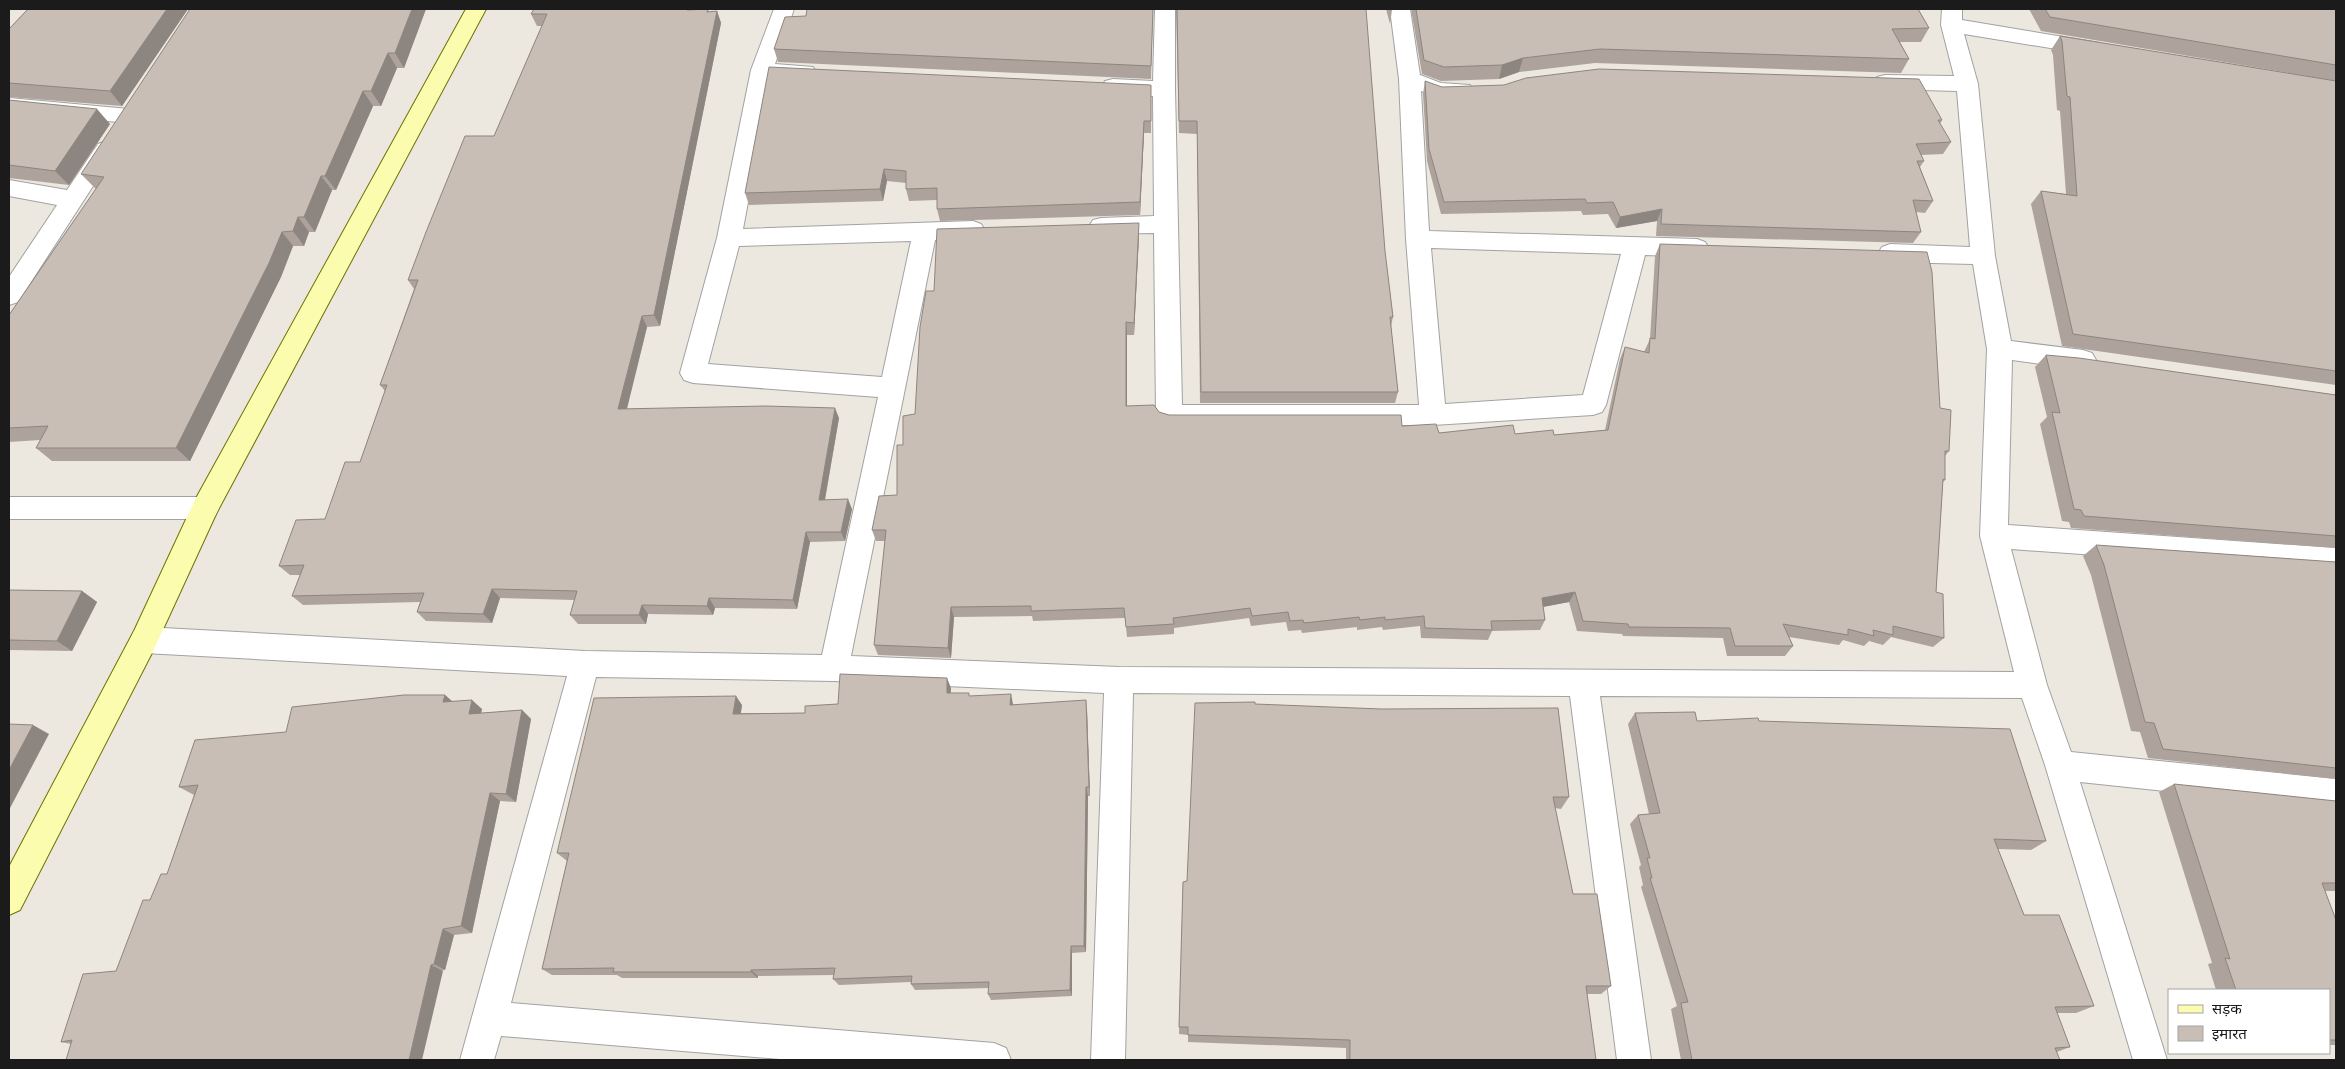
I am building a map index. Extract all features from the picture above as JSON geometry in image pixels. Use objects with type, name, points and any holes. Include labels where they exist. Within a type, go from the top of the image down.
[{"type":"main road","points":[[9,899],[144,640],[205,508],[476,9]]},
{"type":"street","points":[[784,9],[762,70],[729,238],[693,373],[893,388]]},
{"type":"street","points":[[1165,9],[1164,89],[1169,415],[1433,415],[1593,405],[1635,246]]},
{"type":"street","points":[[1400,9],[1410,79],[1418,239],[1433,415]]},
{"type":"street","points":[[2116,52],[1951,17],[1967,84],[1983,256],[2000,348],[1994,536],[2032,685],[2060,765],[2150,1060]]},
{"type":"street","points":[[762,70],[830,73]]},
{"type":"street","points":[[1410,79],[1439,90],[1483,89]]},
{"type":"street","points":[[1869,81],[1967,84]]},
{"type":"street","points":[[1096,85],[1164,89]]},
{"type":"street","points":[[9,105],[134,108],[9,296]]},
{"type":"street","points":[[9,188],[73,199]]},
{"type":"street","points":[[1080,227],[1167,224]]},
{"type":"street","points":[[729,238],[992,230]]},
{"type":"street","points":[[834,668],[925,232]]},
{"type":"street","points":[[1418,239],[1715,248]]},
{"type":"street","points":[[1864,252],[1983,256]]},
{"type":"street","points":[[2000,348],[2109,364]]},
{"type":"street","points":[[9,508],[205,508]]},
{"type":"street","points":[[1994,536],[2336,560]]},
{"type":"street","points":[[144,640],[585,664],[834,668],[1119,680],[2032,685]]},
{"type":"street","points":[[477,1060],[585,664]]},
{"type":"street","points":[[1108,1060],[1119,680]]},
{"type":"street","points":[[1583,683],[1634,1060]]},
{"type":"street","points":[[2060,765],[2336,794]]},
{"type":"street","points":[[490,1018],[994,1060]]},
{"type":"building","points":[[28,9],[167,9],[110,91],[9,83],[9,29]]},
{"type":"building","points":[[190,9],[412,9],[395,53],[388,53],[371,91],[363,91],[325,176],[321,176],[304,217],[298,217],[293,231],[282,232],[269,263],[176,448],[36,448],[48,426],[9,428],[9,315],[104,177],[81,174]]},
{"type":"building","points":[[534,9],[708,9],[707,12],[717,11],[654,315],[642,316],[618,409],[766,406],[835,408],[819,500],[848,499],[841,532],[806,532],[793,600],[709,598],[707,606],[642,605],[639,615],[570,615],[577,591],[492,589],[483,614],[417,612],[424,593],[292,596],[304,565],[279,566],[296,520],[325,519],[345,462],[360,462],[387,385],[380,385],[418,280],[408,280],[426,232],[465,136],[494,136],[547,14],[531,14]]},
{"type":"building","points":[[807,9],[1153,9],[1151,66],[774,49],[785,17],[806,16]]},
{"type":"building","points":[[1177,9],[1366,9],[1385,251],[1393,317],[1390,317],[1398,392],[1201,392],[1197,121],[1179,121]]},
{"type":"building","points":[[1416,9],[1918,9],[1929,28],[1892,29],[1909,59],[1600,49],[1523,58],[1502,65],[1444,67],[1424,60]]},
{"type":"building","points":[[2045,9],[2336,9],[2336,65],[2050,17]]},
{"type":"building","points":[[2060,36],[2336,81],[2336,371],[2073,334],[2041,191],[2077,196],[2070,97],[2067,96]]},
{"type":"building","points":[[769,67],[1151,85],[1151,121],[1144,121],[1140,202],[937,209],[937,188],[906,189],[906,171],[884,169],[880,189],[745,193]]},
{"type":"building","points":[[1599,69],[1919,79],[1942,120],[1938,120],[1951,142],[1916,144],[1924,161],[1917,161],[1933,201],[1913,200],[1921,232],[1661,224],[1662,209],[1620,217],[1613,202],[1587,203],[1585,199],[1444,202],[1429,149],[1425,81],[1442,87],[1504,85],[1526,78]]},
{"type":"building","points":[[9,100],[97,109],[55,171],[9,165]]},
{"type":"building","points":[[1139,223],[1134,323],[1126,322],[1126,406],[1154,405],[1159,412],[1169,415],[1401,415],[1402,426],[1436,424],[1439,433],[1513,425],[1515,434],[1553,430],[1554,435],[1608,430],[1625,347],[1649,353],[1650,338],[1655,339],[1660,244],[1927,252],[1932,272],[1940,408],[1951,410],[1949,451],[1945,451],[1945,480],[1943,479],[1936,592],[1943,594],[1944,638],[1893,626],[1893,635],[1873,630],[1874,636],[1848,629],[1848,635],[1783,624],[1793,646],[1735,646],[1730,628],[1629,627],[1628,624],[1583,621],[1575,592],[1542,598],[1545,620],[1491,621],[1492,630],[1425,628],[1424,616],[1385,620],[1385,617],[1360,620],[1359,617],[1304,623],[1303,620],[1290,621],[1288,612],[1252,616],[1250,608],[1173,618],[1174,624],[1126,627],[1124,608],[1031,611],[1031,606],[951,607],[948,648],[874,645],[886,530],[872,530],[879,496],[897,495],[897,445],[903,445],[903,416],[915,414],[920,327],[926,291],[934,291],[937,229]]},
{"type":"building","points":[[2046,355],[2079,358],[2336,395],[2336,536],[2084,516],[2081,510],[2074,509],[2052,412],[2060,413]]},
{"type":"building","points":[[2096,545],[2336,562],[2336,768],[2163,749],[2154,723],[2145,722],[2104,565]]},
{"type":"building","points":[[9,590],[82,591],[57,641],[9,640]]},
{"type":"building","points":[[840,674],[947,678],[947,693],[969,693],[969,696],[1011,694],[1010,705],[1086,700],[1089,787],[1086,787],[1084,946],[1071,946],[1070,990],[988,994],[989,982],[911,984],[912,976],[833,979],[835,968],[751,970],[751,972],[613,972],[614,968],[542,969],[569,853],[557,853],[594,698],[736,696],[733,714],[805,713],[805,706],[838,704]]},
{"type":"building","points":[[404,695],[445,695],[443,702],[472,700],[469,714],[522,710],[506,794],[490,793],[461,926],[443,929],[434,964],[431,965],[409,1060],[66,1060],[72,1040],[61,1042],[83,974],[116,971],[143,900],[150,900],[161,874],[167,874],[198,785],[179,787],[195,740],[286,732],[292,707]]},
{"type":"building","points":[[1255,702],[1255,704],[1381,709],[1558,708],[1569,797],[1553,797],[1573,894],[1597,894],[1611,986],[1586,986],[1596,1060],[1350,1060],[1350,1040],[1188,1035],[1188,1027],[1179,1027],[1183,882],[1187,881],[1195,703]]},
{"type":"building","points":[[1695,712],[1697,721],[1758,718],[1759,721],[2010,729],[2046,841],[1994,839],[2024,915],[2059,915],[2094,1006],[2055,1007],[2070,1047],[2055,1048],[2060,1060],[1692,1060],[1681,1003],[1688,1002],[1650,878],[1652,878],[1647,858],[1650,858],[1638,815],[1660,813],[1635,713]]},
{"type":"building","points":[[9,724],[33,725],[9,770]]},
{"type":"building","points":[[2174,784],[2336,801],[2336,883],[2322,883],[2336,920],[2336,1040],[2330,1040],[2330,989],[2236,989],[2225,958],[2230,959]]}]
